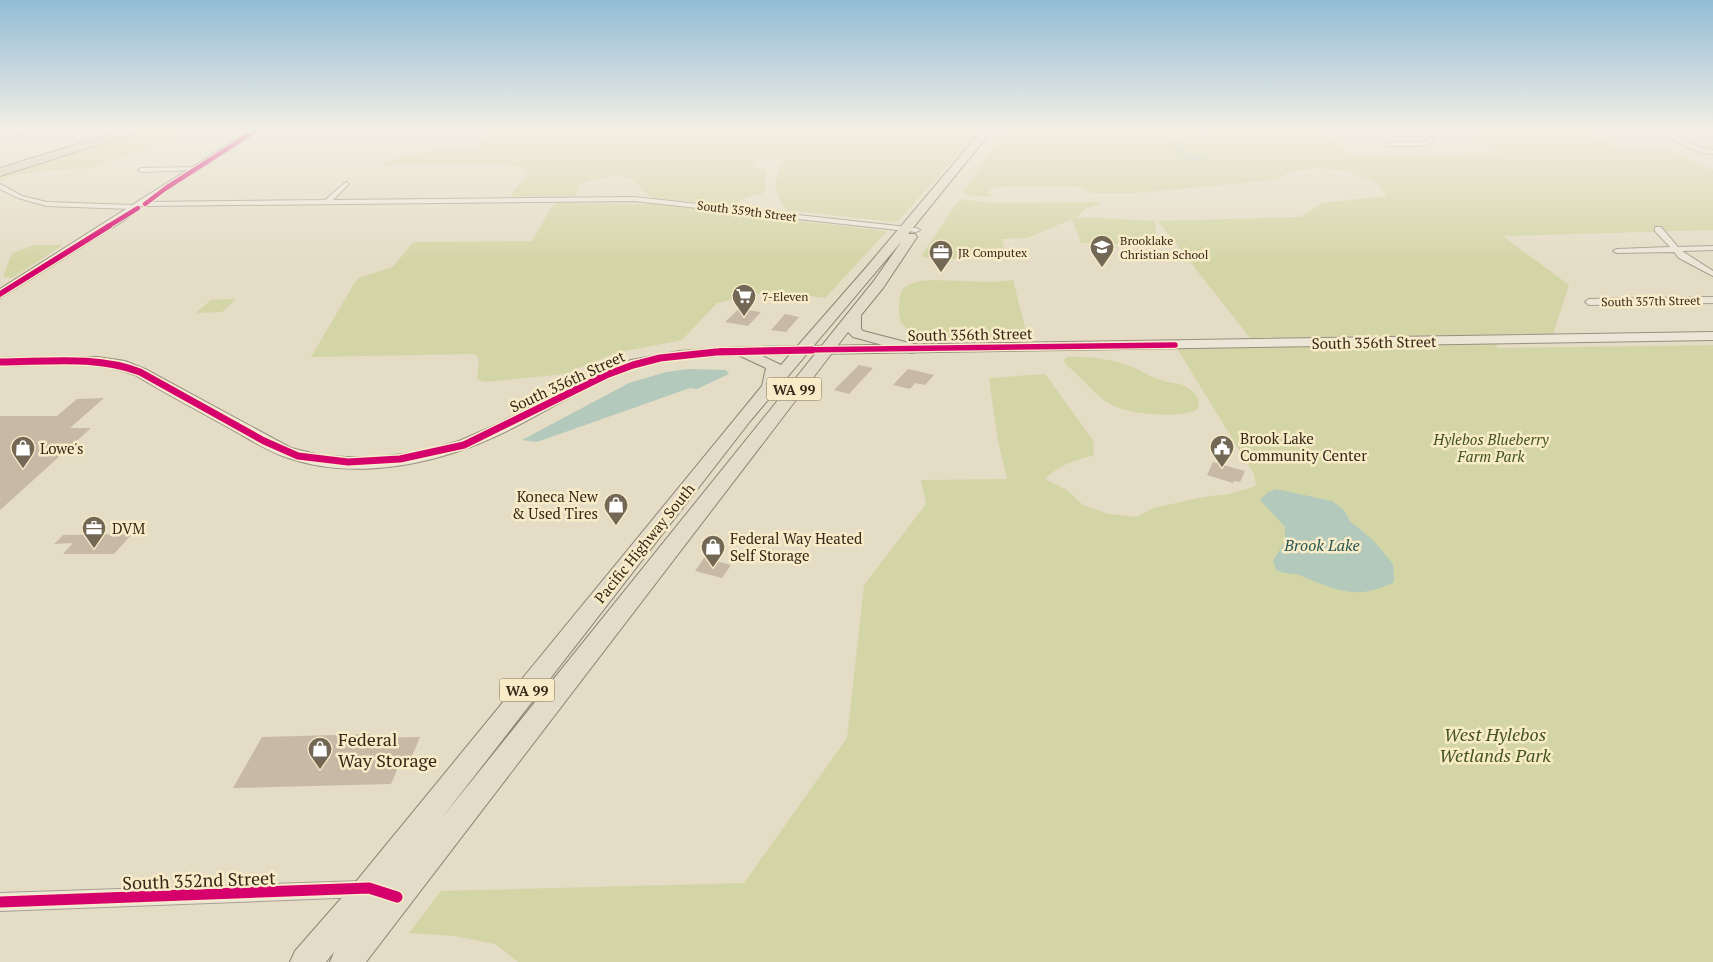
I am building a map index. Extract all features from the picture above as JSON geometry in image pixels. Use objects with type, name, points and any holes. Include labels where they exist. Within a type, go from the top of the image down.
[{"type":"main road","points":[[139,206],[188,174]]},
{"type":"main road","name":"Pacific Highway South","points":[[346,962],[893,265],[911,229],[953,174]]},
{"type":"main road","name":"Pacific Highway South","points":[[306,962],[369,888],[770,387],[911,229],[957,174]]},
{"type":"main road","points":[[0,294],[119,219]]},
{"type":"main road","points":[[854,315],[854,330],[858,334],[912,348]]},
{"type":"main road","name":"South 356th Street","points":[[0,362],[89,361],[120,364],[140,372],[257,437],[298,456],[329,462],[362,462],[419,456],[464,445],[623,367],[663,357],[741,351],[1713,336]]},
{"type":"main road","points":[[741,351],[774,366],[770,387]]},
{"type":"street","points":[[326,203],[346,184]]},
{"type":"street","name":"South 359th Street","points":[[0,186],[20,197],[36,202],[105,207],[634,200],[911,229]]},
{"type":"street","points":[[119,219],[139,206]]},
{"type":"street","points":[[1658,229],[1682,256],[1713,274]]},
{"type":"street","points":[[1617,252],[1713,248]]},
{"type":"street","name":"South 357th Street","points":[[1589,302],[1713,300]]},
{"type":"street","name":"South 352nd Street","points":[[0,902],[369,888],[398,897]]},
{"type":"green space","points":[[10,174],[24,174],[0,180],[0,177]]},
{"type":"green space","points":[[528,174],[766,174],[764,193],[747,197],[731,206],[654,198],[648,195],[633,180],[620,176],[605,177],[584,183],[578,186],[576,195],[572,196],[512,197],[510,195]]},
{"type":"green space","points":[[940,174],[898,221],[893,222],[786,210],[776,189],[777,175]]},
{"type":"green space","points":[[975,174],[1286,174],[1275,180],[1137,193],[1091,193],[1082,188],[1070,186],[995,187],[988,190],[992,196],[984,197],[963,194]]},
{"type":"green space","points":[[1355,174],[1713,174],[1713,230],[1503,236],[1569,285],[1553,334],[1250,338],[1158,221],[1300,217],[1322,203],[1387,196],[1377,183]]},
{"type":"green space","points":[[963,199],[992,203],[1099,202],[1101,204],[1087,208],[1075,218],[1155,221],[1156,245],[1081,243],[1072,219],[1027,238],[1002,239],[1006,256],[954,259],[923,257],[922,255],[957,202]]},
{"type":"green space","points":[[557,203],[656,204],[887,231],[825,298],[781,292],[762,293],[717,303],[682,340],[615,353],[565,374],[484,382],[477,379],[479,360],[475,354],[311,357],[359,278],[393,267],[413,242],[532,241],[551,208]]},
{"type":"green space","points":[[34,245],[63,245],[12,278],[3,277],[12,253]]},
{"type":"green space","points":[[930,280],[992,282],[1013,280],[1028,339],[944,337],[927,335],[904,326],[900,320],[899,312],[901,292],[907,286]]},
{"type":"green space","points":[[236,299],[222,312],[196,313],[211,300]]},
{"type":"green space","points":[[1490,340],[1499,348],[1713,345],[1713,962],[518,962],[495,944],[454,936],[409,933],[441,891],[744,883],[847,738],[864,585],[926,504],[921,480],[1007,479],[998,441],[989,378],[1045,374],[1093,440],[1094,455],[1061,467],[1045,479],[1067,490],[1083,505],[1109,514],[1136,517],[1154,508],[1203,497],[1229,494],[1256,486],[1254,474],[1175,345]],"holes":[[[1267,493],[1344,510],[1350,521],[1285,533],[1285,527],[1261,500]]]},
{"type":"green space","points":[[1067,357],[1110,360],[1135,368],[1163,381],[1179,384],[1188,388],[1199,399],[1198,409],[1168,415],[1131,411],[1112,405],[1106,402],[1066,365],[1064,360]]},
{"type":"water","points":[[689,369],[726,370],[729,374],[697,389],[690,388],[537,442],[522,440],[629,383],[666,372]]},
{"type":"water","name":"Brook Lake","points":[[1276,489],[1332,501],[1344,510],[1350,521],[1374,541],[1393,564],[1394,582],[1374,590],[1355,592],[1337,589],[1298,575],[1276,570],[1273,560],[1285,542],[1285,527],[1260,500],[1267,493]]},
{"type":"building","name":"7-Eleven","points":[[739,309],[761,312],[748,326],[725,322]]},
{"type":"building","name":"7-Eleven","points":[[785,314],[799,317],[786,332],[771,330]]},
{"type":"building","points":[[859,365],[873,368],[849,394],[834,390]]},
{"type":"building","points":[[908,369],[934,375],[925,385],[915,383],[910,389],[893,385]]},
{"type":"building","name":"Lowe's","points":[[104,398],[70,428],[91,428],[0,510],[0,416],[57,416],[77,399]]},
{"type":"building","name":"Brook Lake Community Center","points":[[1213,462],[1245,471],[1240,482],[1234,481],[1233,483],[1207,475]]},
{"type":"building","name":"DVM","points":[[132,534],[114,554],[63,554],[73,543],[54,544],[63,535]]},
{"type":"building","name":"Federal Way Heated Self Storage","points":[[704,558],[731,565],[722,578],[695,571]]},
{"type":"building","name":"Federal Way Storage","points":[[371,734],[369,738],[420,737],[412,756],[403,756],[391,784],[233,788],[262,737]]},
{"type":"cycle path","points":[[145,204],[188,174]]},
{"type":"cycle path","points":[[0,294],[138,208]]},
{"type":"cycle path","points":[[0,362],[98,361],[120,364],[140,372],[264,441],[298,456],[348,462],[400,459],[464,445],[606,375],[660,358],[688,354],[745,351],[959,347],[1175,345]]},
{"type":"cycle path","points":[[0,902],[369,888],[397,897]]},
{"type":"place","name":"Brooklake Christian School","points":[[1102,268]]},
{"type":"place","name":"JR Computex","points":[[941,273]]},
{"type":"place","name":"7-Eleven","points":[[744,317]]},
{"type":"place","name":"Brook Lake Community Center","points":[[1222,468]]},
{"type":"place","name":"Lowe's","points":[[23,469]]},
{"type":"place","name":"Koneca New & Used Tires","points":[[616,526]]},
{"type":"place","name":"DVM","points":[[94,549]]},
{"type":"place","name":"Federal Way Heated Self Storage","points":[[713,568]]},
{"type":"place","name":"Federal Way Storage","points":[[320,770]]},
{"type":"park label","name":"Hylebos Blueberry Farm Park","points":[[1491,448]]},
{"type":"park label","name":"West Hylebos Wetlands Park","points":[[1495,744]]}]
